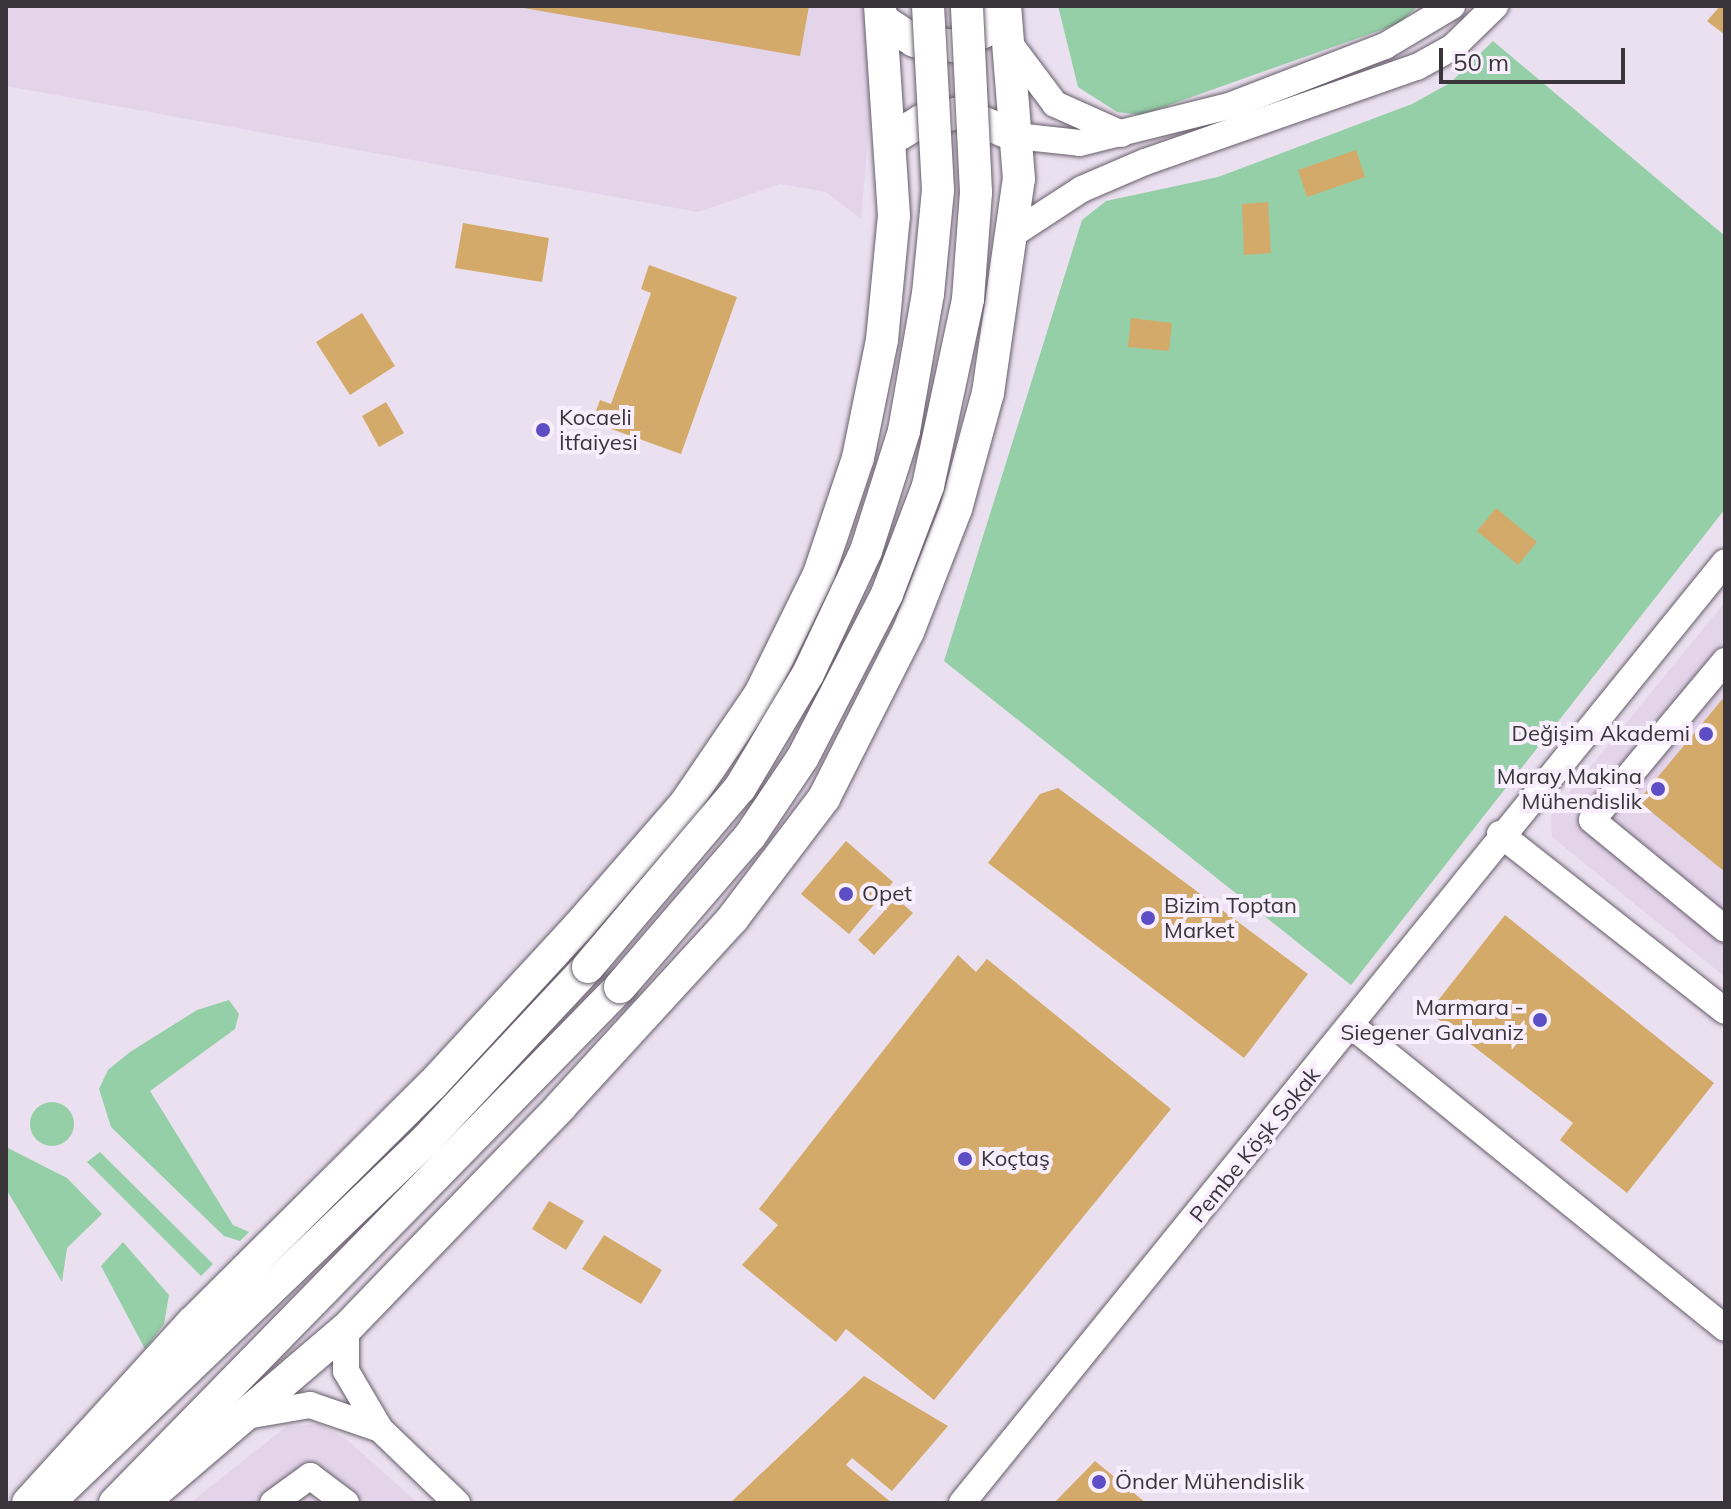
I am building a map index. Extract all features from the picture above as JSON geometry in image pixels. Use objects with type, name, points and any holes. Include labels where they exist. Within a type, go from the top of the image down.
[{"type":"main road","points":[[48,1503],[427,1139],[588,967],[740,788],[808,674],[866,551],[904,431],[928,294],[938,175],[928,6]]},
{"type":"main road","points":[[115,1503],[620,987],[750,836],[803,757],[887,594],[928,486],[968,299],[976,192],[967,6]]},
{"type":"main road","points":[[881,13],[914,41],[952,46],[983,32],[1003,6]]},
{"type":"main road","points":[[142,1503],[252,1415],[346,1329],[733,918],[824,798],[908,632],[956,509],[988,393],[1013,234],[1016,136],[1013,48],[1003,6]]},
{"type":"main road","points":[[28,1503],[192,1323],[442,1074],[685,804],[760,694],[819,574],[858,458],[882,340],[894,216],[893,138],[881,13]]},
{"type":"main road","points":[[893,138],[921,121],[960,113],[1016,136]]},
{"type":"main road","points":[[894,216],[912,235],[951,250],[985,251],[1013,234]]},
{"type":"main road","points":[[882,340],[906,326],[943,330],[975,352],[988,393]]},
{"type":"street","points":[[1016,136],[1047,144],[1126,136],[1232,105],[1385,46],[1452,6]]},
{"type":"street","points":[[1013,234],[1082,189],[1145,162],[1417,67],[1453,47],[1495,6]]},
{"type":"street","points":[[1013,48],[1055,104],[1126,136]]},
{"type":"street","name":"Pembe Köşk Sokak","points":[[962,1503],[1352,1026],[1500,834],[1725,562]]},
{"type":"street","points":[[1725,661],[1592,820],[1725,929]]},
{"type":"street","points":[[1500,834],[1725,1011]]},
{"type":"street","points":[[1352,1026],[1725,1328]]},
{"type":"street","points":[[346,1329],[346,1371],[380,1429],[457,1503]]},
{"type":"street","points":[[252,1415],[310,1405],[380,1429]]},
{"type":"street","points":[[273,1503],[310,1476],[346,1503]]},
{"type":"shaded area","points":[[6,6],[868,6],[872,94],[861,219],[826,192],[780,184],[698,212],[6,86]]},
{"type":"shaded area","points":[[1725,602],[1725,977],[1552,837],[1551,815]]},
{"type":"shaded area","points":[[318,1424],[346,1439],[418,1503],[190,1503],[287,1426]]},
{"type":"green space","points":[[1058,6],[1418,6],[1398,24],[1141,115],[1117,112],[1078,87]]},
{"type":"green space","points":[[1493,41],[1725,236],[1725,509],[1351,985],[944,661],[1082,220],[1106,201],[1218,177],[1412,104],[1450,83]]},
{"type":"green space","points":[[229,1000],[239,1014],[235,1029],[150,1091],[233,1225],[249,1232],[240,1241],[224,1236],[111,1127],[99,1089],[108,1070],[130,1052],[197,1010]]},
{"type":"green space","points":[[52,1102],[68,1108],[74,1124],[68,1140],[52,1146],[36,1140],[30,1124],[36,1108]]},
{"type":"green space","points":[[6,1147],[67,1178],[102,1214],[67,1248],[62,1282],[6,1189]]},
{"type":"green space","points":[[100,1152],[213,1264],[201,1276],[87,1162]]},
{"type":"green space","points":[[123,1242],[169,1295],[164,1324],[145,1349],[101,1266]]},
{"type":"building","points":[[512,6],[809,6],[800,56]]},
{"type":"building","points":[[1720,6],[1725,6],[1725,35],[1707,21]]},
{"type":"building","points":[[1356,150],[1365,177],[1307,197],[1298,170]]},
{"type":"building","points":[[1268,202],[1271,253],[1244,255],[1242,204]]},
{"type":"building","points":[[463,223],[549,238],[542,282],[455,268]]},
{"type":"building","points":[[649,265],[737,297],[681,454],[592,422],[600,400],[611,404],[651,293],[641,289]]},
{"type":"building","points":[[362,313],[395,366],[350,395],[316,342]]},
{"type":"building","points":[[1131,318],[1172,323],[1169,351],[1128,347]]},
{"type":"building","points":[[386,402],[404,433],[379,447],[362,416]]},
{"type":"building","points":[[1496,508],[1537,542],[1518,565],[1477,531]]},
{"type":"building","points":[[1725,696],[1725,872],[1638,801]]},
{"type":"building","name":"Bizim Toptan Market","points":[[1058,788],[1308,974],[1244,1058],[988,863],[1040,794]]},
{"type":"building","points":[[846,841],[893,882],[849,934],[801,894]]},
{"type":"building","points":[[896,898],[913,913],[874,955],[858,940]]},
{"type":"building","name":"Marmara - Siegener Galvaniz","points":[[1505,915],[1714,1083],[1627,1193],[1560,1140],[1573,1123],[1429,1012]]},
{"type":"building","name":"Koçtaş","points":[[958,955],[976,972],[987,959],[1171,1109],[934,1400],[846,1329],[836,1342],[742,1265],[778,1225],[759,1209]]},
{"type":"building","points":[[549,1201],[584,1221],[566,1250],[532,1229]]},
{"type":"building","points":[[604,1235],[662,1270],[641,1304],[582,1269]]},
{"type":"building","points":[[864,1376],[948,1426],[892,1491],[852,1458],[846,1465],[892,1503],[730,1503]]},
{"type":"building","name":"Önder Mühendislik","points":[[1095,1461],[1146,1503],[1054,1503]]},
{"type":"place","name":"Kocaeli İtfaiyesi","points":[[543,430]]},
{"type":"place","name":"Değişim Akademi","points":[[1706,734]]},
{"type":"place","name":"Maray Makina Mühendislik","points":[[1658,789]]},
{"type":"place","name":"Opet","points":[[846,894]]},
{"type":"place","name":"Bizim Toptan Market","points":[[1148,918]]},
{"type":"place","name":"Marmara - Siegener Galvaniz","points":[[1540,1020]]},
{"type":"place","name":"Koçtaş","points":[[965,1159]]},
{"type":"place","name":"Önder Mühendislik","points":[[1099,1482]]}]
